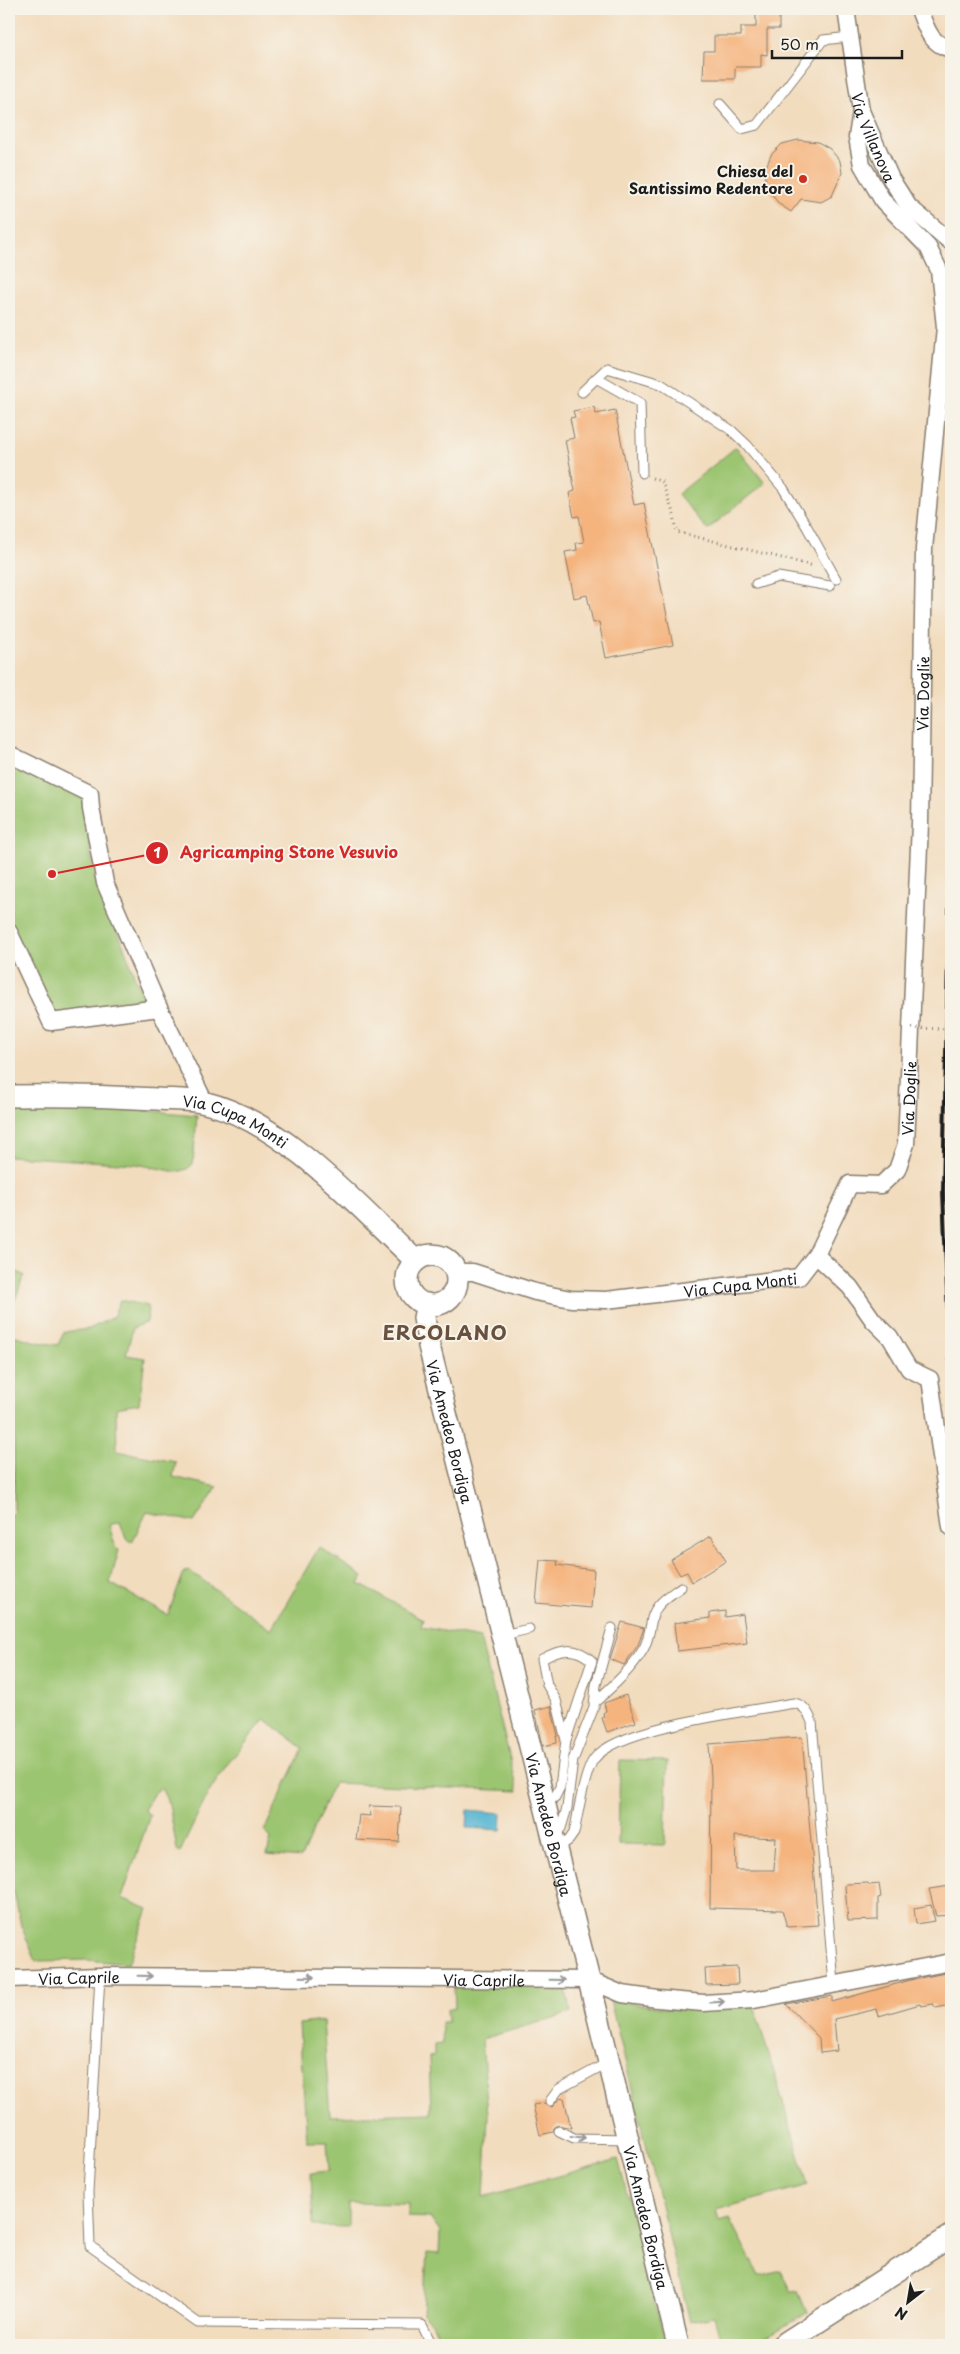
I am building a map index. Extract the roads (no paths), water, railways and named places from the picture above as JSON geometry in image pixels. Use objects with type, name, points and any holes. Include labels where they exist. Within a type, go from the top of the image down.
[{"type":"street","name":"Via Villanova","points":[[846,9],[861,111],[891,179],[908,207],[951,242]]},
{"type":"street","points":[[919,9],[928,35],[943,47],[951,49]]},
{"type":"street","name":"Via Doglie","points":[[816,1255],[850,1184],[881,1185],[897,1170],[906,1144],[920,824],[924,549],[945,327],[939,270],[928,247],[883,201],[862,165],[857,137],[861,111]]},
{"type":"street","points":[[9,754],[90,794],[105,883],[160,1008],[205,1103]]},
{"type":"street","points":[[9,932],[51,1022],[160,1008]]},
{"type":"street","name":"Via Cupa Monti","points":[[9,1096],[93,1095],[205,1103],[244,1117],[273,1132],[318,1170],[416,1261]]},
{"type":"street","points":[[433,1255],[443,1258],[450,1263],[456,1272],[457,1283],[455,1292],[448,1300],[440,1304],[427,1304],[413,1297],[408,1288],[409,1269],[416,1261],[433,1255]]},
{"type":"street","points":[[816,1255],[850,1287],[873,1320],[890,1337],[909,1369],[930,1379],[951,1527]]},
{"type":"street","name":"Via Cupa Monti","points":[[456,1272],[473,1272],[535,1292],[571,1299],[606,1300],[799,1277],[816,1255]]},
{"type":"street","name":"Via Amedeo Bordiga","points":[[427,1304],[424,1318],[429,1346],[545,1803],[678,2345]]},
{"type":"street","name":"Via Caprile","points":[[9,1979],[100,1976],[589,1980],[622,1994],[703,2003],[754,2000],[951,1962]]},
{"type":"street","points":[[782,2345],[951,2236]]},
{"type":"lane","points":[[720,104],[742,129],[757,125],[823,40],[850,37]]},
{"type":"lane","points":[[582,392],[607,368],[661,384],[731,430],[747,445],[782,488],[808,527],[833,582],[778,577],[756,584]]},
{"type":"lane","points":[[596,378],[640,403],[642,473]]},
{"type":"lane","points":[[594,1703],[620,1678],[644,1647],[650,1632],[653,1616],[661,1602],[681,1587]]},
{"type":"lane","points":[[554,1843],[567,1808],[573,1760],[594,1703],[596,1685],[612,1628]]},
{"type":"lane","points":[[503,1636],[529,1629]]},
{"type":"lane","points":[[545,1803],[555,1797],[560,1787],[566,1740],[592,1661],[585,1655],[569,1649],[555,1652],[542,1659],[548,1685],[556,1700],[566,1740]]},
{"type":"lane","points":[[554,1843],[569,1840],[574,1833],[589,1766],[603,1751],[658,1727],[794,1703],[801,1704],[812,1722],[834,1984]]},
{"type":"lane","points":[[100,1976],[88,2192],[90,2246],[198,2323],[422,2325],[432,2345]]},
{"type":"lane","points":[[550,2101],[560,2089],[609,2062]]},
{"type":"lane","points":[[559,2131],[574,2138],[628,2139]]},
{"type":"water","points":[[468,1810],[502,1813],[501,1830],[467,1828]]},
{"type":"railway","points":[[951,825],[943,1191],[951,1388]]},
{"type":"place","name":"Chiesa del Santissimo Redentore","points":[[803,179]]},
{"type":"place","name":"Agricamping Stone Vesuvio","points":[[52,874]]},
{"type":"district","name":"ERCOLANO","points":[[445,1332]]}]
